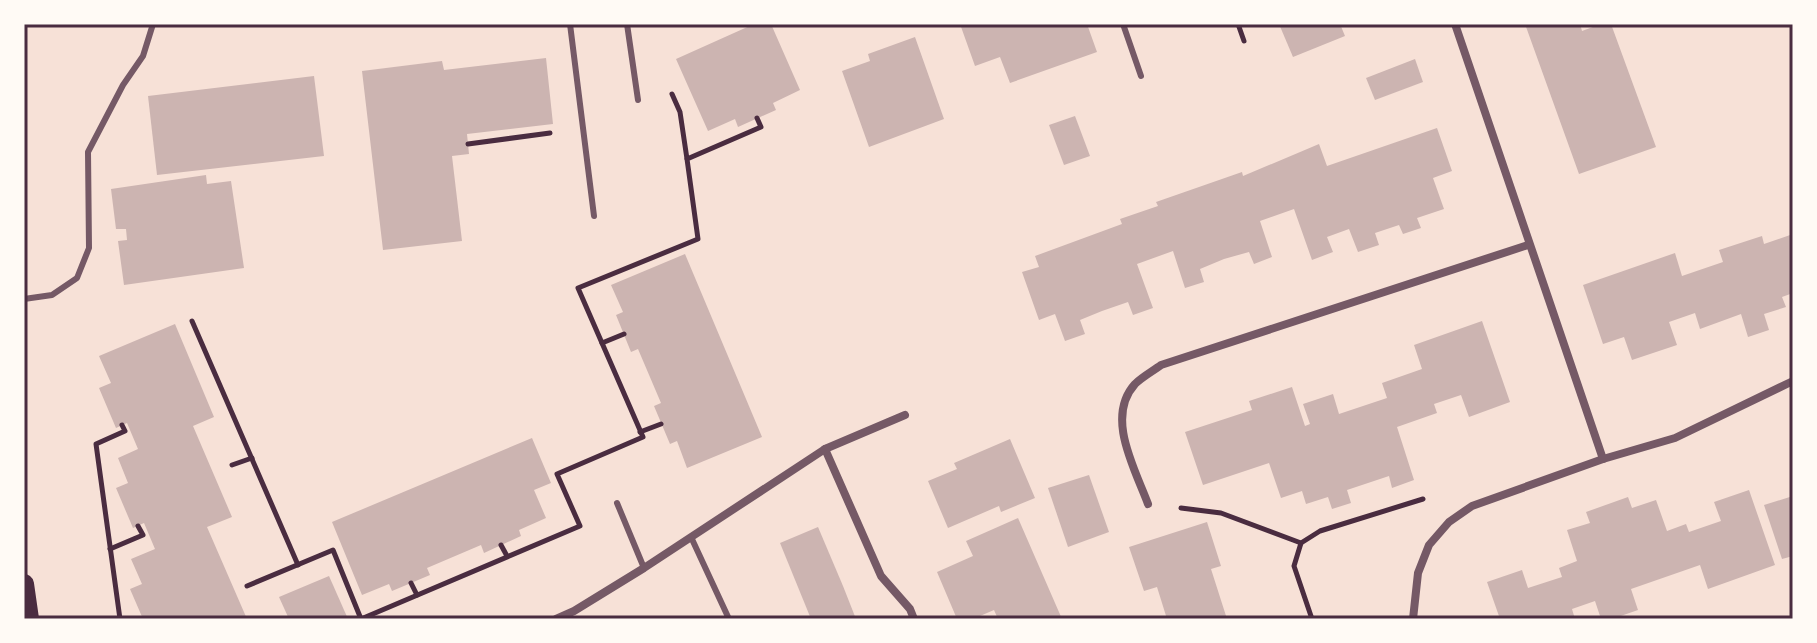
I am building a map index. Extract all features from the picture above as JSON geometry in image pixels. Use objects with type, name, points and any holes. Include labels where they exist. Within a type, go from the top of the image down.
[{"type":"main road","points":[[24,584],[29,619]]},
{"type":"street","points":[[1455,24],[1603,459]]},
{"type":"street","points":[[1148,504],[1125,443],[1121,408],[1134,385],[1161,365],[1528,245]]},
{"type":"street","points":[[1413,619],[1418,573],[1429,545],[1449,522],[1472,506],[1603,459],[1675,438],[1793,381]]},
{"type":"street","points":[[556,619],[644,568],[825,449],[905,415]]},
{"type":"street","points":[[825,449],[881,576],[910,609],[914,619]]},
{"type":"lane","points":[[24,299],[52,295],[77,278],[89,248],[88,152],[123,85],[143,56],[153,24]]},
{"type":"lane","points":[[570,24],[594,216]]},
{"type":"lane","points":[[627,24],[638,100]]},
{"type":"lane","points":[[1123,24],[1141,76]]},
{"type":"lane","points":[[617,503],[644,568]]},
{"type":"lane","points":[[691,537],[729,619]]},
{"type":"path","points":[[1238,24],[1244,41]]},
{"type":"path","points":[[247,586],[333,550],[361,619],[580,526],[557,474],[643,437],[578,288],[698,239],[680,112]]},
{"type":"path","points":[[687,159],[761,127],[757,118]]},
{"type":"path","points":[[468,144],[583,129]]},
{"type":"path","points":[[192,321],[298,565]]},
{"type":"path","points":[[602,343],[624,334]]},
{"type":"path","points":[[640,432],[661,424]]},
{"type":"path","points":[[120,619],[96,444],[125,431],[122,425]]},
{"type":"path","points":[[232,465],[252,458]]},
{"type":"path","points":[[1312,619],[1294,566],[1301,543],[1320,531],[1442,493],[1472,506]]},
{"type":"path","points":[[1148,504],[1221,513],[1301,543]]},
{"type":"path","points":[[110,549],[143,535],[138,526]]},
{"type":"path","points":[[501,545],[507,556]]},
{"type":"path","points":[[411,583],[417,595]]},
{"type":"building","points":[[754,24],[771,24],[800,90],[773,103],[776,110],[738,127],[735,119],[708,131],[676,59]]},
{"type":"building","points":[[960,24],[1087,24],[1097,52],[1010,83],[1000,57],[975,66]]},
{"type":"building","points":[[1279,24],[1340,24],[1345,36],[1293,57]]},
{"type":"building","points":[[1525,24],[1580,24],[1582,31],[1611,24],[1656,147],[1579,174]]},
{"type":"building","points":[[915,37],[944,119],[869,147],[842,71],[870,61],[868,54]]},
{"type":"building","points":[[546,58],[553,124],[467,134],[469,154],[452,156],[462,241],[383,250],[362,71],[442,61],[444,70]]},
{"type":"building","points":[[1415,59],[1423,82],[1375,100],[1366,78]]},
{"type":"building","points":[[314,76],[324,156],[157,175],[148,96]]},
{"type":"building","points":[[1075,116],[1090,156],[1064,165],[1049,125]]},
{"type":"building","points":[[1437,128],[1452,171],[1433,178],[1444,209],[1417,218],[1421,228],[1403,234],[1399,225],[1375,233],[1379,245],[1358,252],[1349,229],[1327,237],[1333,252],[1312,260],[1294,209],[1260,221],[1272,257],[1254,264],[1249,252],[1224,259],[1200,269],[1204,282],[1185,288],[1173,251],[1137,264],[1153,308],[1133,315],[1128,302],[1102,311],[1080,320],[1085,334],[1065,341],[1055,314],[1039,320],[1022,272],[1039,267],[1035,256],[1122,224],[1120,219],[1158,206],[1156,202],[1242,172],[1243,176],[1319,144],[1327,166]]},
{"type":"building","points":[[206,175],[207,184],[231,181],[244,268],[124,285],[118,241],[127,240],[126,229],[116,229],[111,189]]},
{"type":"building","points":[[1793,234],[1793,293],[1782,297],[1786,307],[1764,314],[1769,330],[1748,337],[1741,314],[1700,329],[1695,313],[1669,322],[1677,345],[1632,360],[1624,337],[1603,344],[1583,285],[1675,253],[1682,276],[1723,262],[1719,250],[1762,236],[1764,244]]},
{"type":"building","points":[[685,254],[762,437],[687,468],[677,441],[670,444],[654,406],[661,403],[638,349],[631,352],[616,315],[623,312],[611,285]]},
{"type":"building","points":[[1482,321],[1510,402],[1469,417],[1461,395],[1434,404],[1437,413],[1397,427],[1414,480],[1392,488],[1389,476],[1347,490],[1351,503],[1332,509],[1328,497],[1306,504],[1302,491],[1281,498],[1269,463],[1203,485],[1185,432],[1252,410],[1249,401],[1292,387],[1305,426],[1310,424],[1303,404],[1333,394],[1339,414],[1387,398],[1382,383],[1422,369],[1414,345]]},
{"type":"building","points":[[175,324],[214,417],[193,426],[232,517],[207,527],[247,619],[143,619],[130,589],[142,584],[131,559],[155,549],[144,523],[133,528],[116,488],[128,483],[118,458],[138,449],[127,423],[116,428],[99,388],[111,383],[99,356]]},
{"type":"building","points":[[532,438],[551,483],[534,490],[546,518],[519,530],[521,536],[484,553],[481,545],[427,568],[430,575],[392,591],[389,584],[362,595],[332,522]]},
{"type":"building","points":[[1010,439],[1035,498],[1001,512],[999,506],[948,528],[928,481],[957,469],[954,463]]},
{"type":"building","points":[[1089,475],[1109,532],[1068,547],[1048,488]]},
{"type":"building","points":[[1749,490],[1775,565],[1708,589],[1700,565],[1631,589],[1638,610],[1612,619],[1601,619],[1595,601],[1572,609],[1575,619],[1500,619],[1487,582],[1522,570],[1528,588],[1562,577],[1559,568],[1577,561],[1567,530],[1590,523],[1586,512],[1628,497],[1632,508],[1656,500],[1667,531],[1686,524],[1689,532],[1721,521],[1714,502]]},
{"type":"building","points":[[1793,496],[1793,556],[1782,559],[1764,505]]},
{"type":"building","points":[[1018,518],[1062,619],[998,619],[994,610],[973,619],[957,619],[937,572],[973,556],[966,541]]},
{"type":"building","points":[[1207,522],[1221,566],[1211,569],[1227,619],[1167,619],[1157,587],[1144,591],[1129,547]]},
{"type":"building","points":[[818,527],[856,619],[811,619],[780,543]]},
{"type":"building","points":[[329,576],[348,619],[289,619],[279,597]]}]
